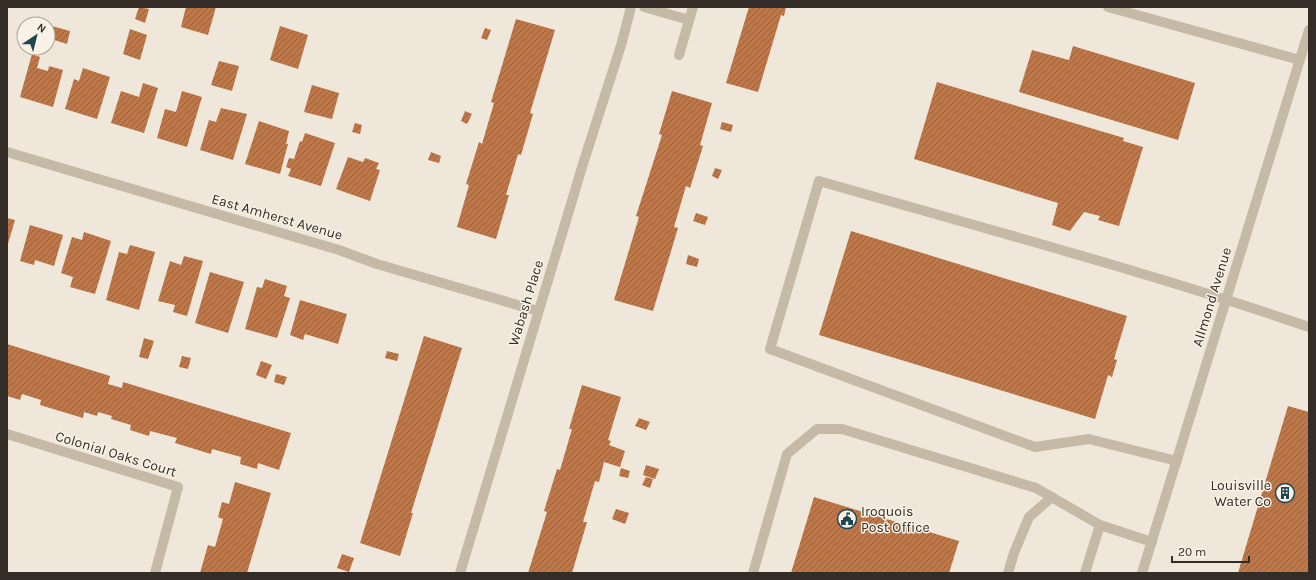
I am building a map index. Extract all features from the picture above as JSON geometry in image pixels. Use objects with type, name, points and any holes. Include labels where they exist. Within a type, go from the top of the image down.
[{"type":"street","name":"Wabash Place","points":[[460,573],[538,311],[622,42],[631,7]]},
{"type":"street","points":[[644,7],[689,20]]},
{"type":"street","points":[[679,55],[693,7]]},
{"type":"street","points":[[1108,7],[1300,60]]},
{"type":"street","name":"Allmond Avenue","points":[[1142,573],[1309,30]]},
{"type":"street","name":"East Amherst Avenue","points":[[7,152],[339,250],[377,264],[538,311]]},
{"type":"street","points":[[1177,461],[1089,439],[1035,447],[770,349],[819,181],[1226,298],[1309,327]]},
{"type":"street","points":[[753,573],[787,454],[817,429],[842,429],[1036,488],[1100,525],[1152,542]]},
{"type":"street","name":"Colonial Oaks Court","points":[[7,434],[178,487],[154,573]]},
{"type":"street","points":[[1008,573],[1014,553],[1029,517],[1052,497]]},
{"type":"street","points":[[1085,573],[1100,525]]},
{"type":"building","points":[[139,7],[149,9],[145,23],[135,19]]},
{"type":"building","points":[[186,7],[216,7],[208,35],[181,27]]},
{"type":"building","points":[[749,7],[786,7],[784,16],[781,15],[758,92],[726,83]]},
{"type":"building","points":[[516,19],[555,30],[530,113],[533,114],[521,155],[518,154],[506,195],[509,195],[496,239],[457,227],[469,185],[466,184],[479,142],[482,144],[494,103],[491,102]]},
{"type":"building","points":[[280,26],[308,35],[298,69],[270,60]]},
{"type":"building","points":[[56,27],[70,31],[67,44],[56,41]]},
{"type":"building","points":[[485,28],[491,30],[487,40],[481,38]]},
{"type":"building","points":[[130,29],[147,35],[140,60],[123,54]]},
{"type":"building","points":[[1073,46],[1195,83],[1178,140],[1019,92],[1032,50],[1069,60]]},
{"type":"building","points":[[31,56],[40,57],[37,68],[48,71],[49,66],[63,70],[53,107],[20,97]]},
{"type":"building","points":[[219,61],[239,66],[232,91],[211,85]]},
{"type":"building","points":[[83,68],[110,77],[97,119],[65,109],[74,79],[79,81]]},
{"type":"building","points":[[937,82],[1124,138],[1123,141],[1143,147],[1119,226],[1098,220],[1100,216],[1084,212],[1070,231],[1052,225],[1058,203],[914,159]]},
{"type":"building","points":[[143,83],[158,88],[144,133],[111,123],[121,91],[139,97]]},
{"type":"building","points":[[312,85],[339,93],[332,119],[304,112]]},
{"type":"building","points":[[182,91],[202,97],[187,147],[157,138],[165,109],[176,112]]},
{"type":"building","points":[[672,91],[712,103],[700,145],[703,146],[690,188],[686,186],[674,227],[678,228],[653,311],[614,300],[639,217],[636,216],[662,135],[659,134]]},
{"type":"building","points":[[221,108],[247,114],[233,160],[200,150],[209,120],[216,122]]},
{"type":"building","points":[[465,111],[472,114],[467,124],[461,121]]},
{"type":"building","points":[[259,121],[289,131],[286,144],[288,144],[280,174],[245,164]]},
{"type":"building","points":[[722,122],[733,125],[731,132],[720,129]]},
{"type":"building","points":[[355,123],[362,125],[360,134],[352,132]]},
{"type":"building","points":[[305,133],[335,143],[321,186],[288,176],[291,169],[286,167],[289,158],[294,159],[300,141],[302,142]]},
{"type":"building","points":[[431,152],[441,156],[439,163],[428,160]]},
{"type":"building","points":[[348,157],[363,162],[365,158],[379,163],[376,169],[380,170],[370,201],[336,189]]},
{"type":"building","points":[[715,168],[722,170],[718,179],[712,176]]},
{"type":"building","points":[[696,213],[708,217],[705,225],[693,221]]},
{"type":"building","points":[[7,218],[15,220],[7,247]]},
{"type":"building","points":[[30,225],[63,235],[54,266],[35,260],[34,265],[20,261]]},
{"type":"building","points":[[851,231],[1127,316],[1114,359],[1117,360],[1112,377],[1108,375],[1095,419],[819,335]]},
{"type":"building","points":[[84,232],[111,241],[95,294],[70,287],[73,277],[61,273],[72,237],[82,240]]},
{"type":"building","points":[[130,245],[155,252],[139,310],[106,300],[119,252],[127,254]]},
{"type":"building","points":[[688,255],[699,259],[697,267],[686,264]]},
{"type":"building","points":[[184,256],[203,261],[187,316],[173,312],[175,305],[158,301],[170,261],[181,265]]},
{"type":"building","points":[[210,272],[244,282],[228,333],[195,323]]},
{"type":"building","points":[[265,279],[287,286],[284,296],[290,298],[277,338],[245,329],[257,287],[262,288]]},
{"type":"building","points":[[300,300],[347,314],[338,344],[305,334],[303,340],[290,335]]},
{"type":"building","points":[[424,336],[462,348],[411,513],[413,513],[400,556],[360,543]]},
{"type":"building","points":[[144,338],[154,341],[148,359],[139,357]]},
{"type":"building","points":[[7,344],[110,376],[108,384],[122,388],[123,382],[291,433],[279,470],[258,463],[257,469],[240,464],[241,457],[212,449],[211,454],[175,443],[177,438],[150,431],[149,436],[130,430],[131,425],[111,419],[112,416],[98,412],[97,416],[84,412],[83,418],[40,405],[41,400],[22,394],[20,400],[7,396]]},
{"type":"building","points":[[387,351],[399,354],[397,361],[385,358]]},
{"type":"building","points":[[182,356],[191,358],[188,369],[179,367]]},
{"type":"building","points":[[261,361],[272,365],[266,379],[256,375]]},
{"type":"building","points":[[276,374],[287,377],[284,385],[274,382]]},
{"type":"building","points":[[582,385],[621,397],[608,440],[611,441],[609,445],[625,451],[620,467],[604,462],[599,482],[595,481],[583,522],[587,522],[572,573],[528,573],[547,512],[544,511],[557,469],[560,470],[572,429],[569,429]]},
{"type":"building","name":"Louisville Water Co","points":[[1288,406],[1309,412],[1309,573],[1238,573]]},
{"type":"building","points":[[639,418],[650,422],[646,430],[635,426]]},
{"type":"building","points":[[646,465],[659,469],[655,479],[643,475]]},
{"type":"building","points":[[621,468],[630,471],[628,478],[619,476]]},
{"type":"building","points":[[646,477],[653,479],[650,488],[642,485]]},
{"type":"building","points":[[235,482],[271,493],[247,573],[200,573],[208,545],[215,547],[223,519],[218,517],[222,502],[229,504]]},
{"type":"building","name":"Iroquois Post Office","points":[[814,497],[959,541],[949,573],[791,573]]},
{"type":"building","points":[[616,509],[629,513],[625,524],[612,519]]},
{"type":"building","points":[[342,554],[354,558],[349,572],[337,568]]},
{"type":"place","name":"Louisville Water Co","points":[[1285,493]]},
{"type":"place","name":"Iroquois Post Office","points":[[847,519]]}]
